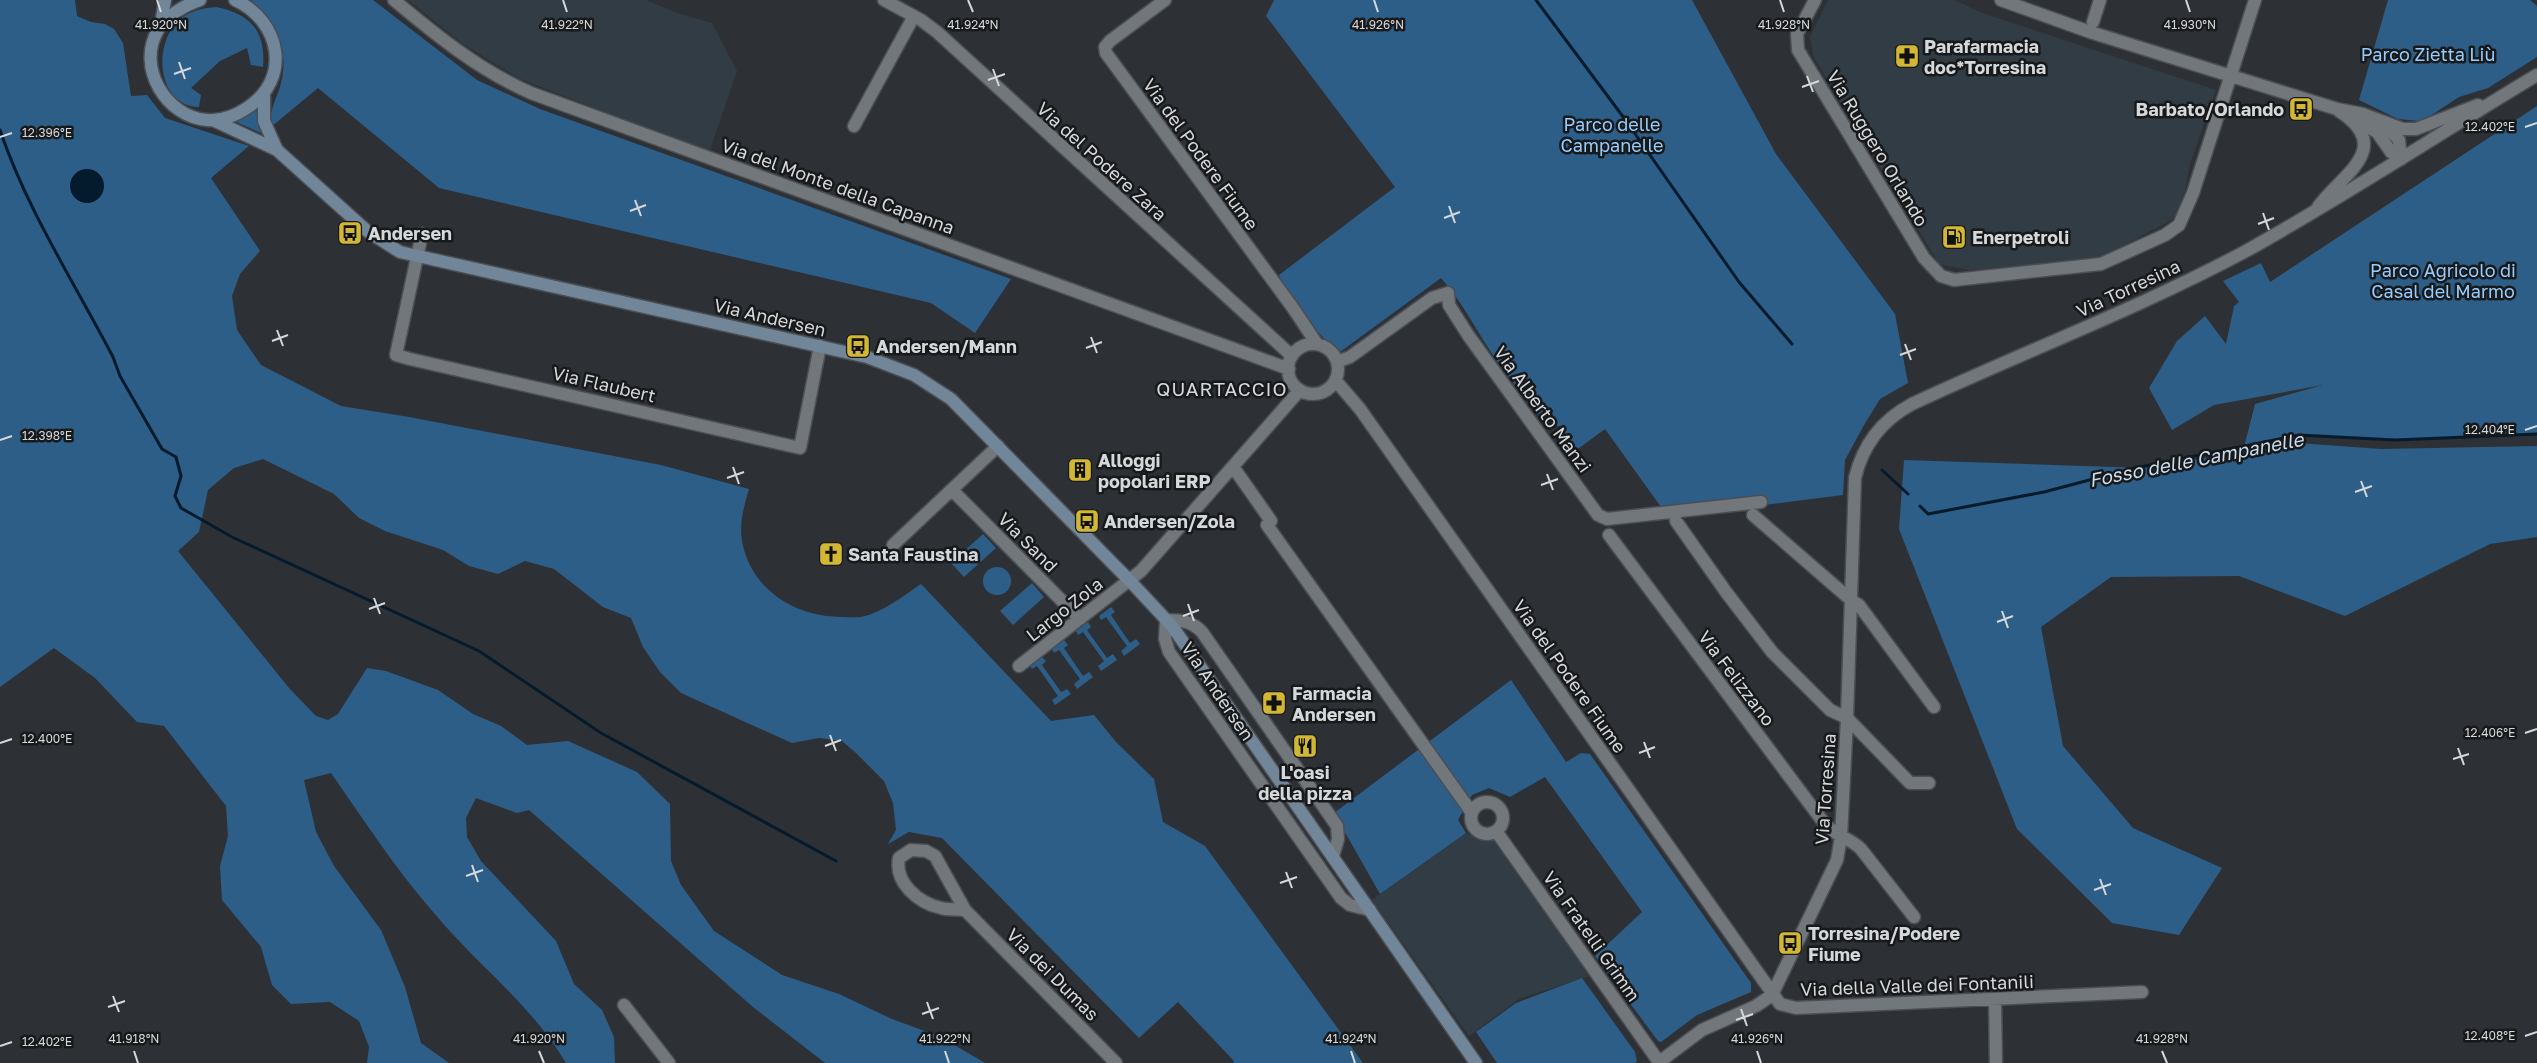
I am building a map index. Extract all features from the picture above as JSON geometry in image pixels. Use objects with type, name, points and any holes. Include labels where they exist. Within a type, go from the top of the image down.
[{"type":"street","name":"Via Andersen","points":[[165,0],[161,24],[153,42],[151,60],[154,79],[160,92],[170,103],[187,115],[215,120],[277,150],[374,236],[400,252],[820,346],[879,361],[925,381],[951,399],[1166,620],[1333,856],[1476,1063]]},
{"type":"street","points":[[161,24],[183,7],[200,0]]},
{"type":"street","name":"Via Andersen","points":[[215,120],[239,113],[264,94],[271,83],[275,63],[271,36],[262,19],[246,5],[235,0]]},
{"type":"street","name":"Via del Monte della Capanna","points":[[394,0],[465,56],[496,77],[531,93],[1289,369]]},
{"type":"street","name":"Via del Podere Zara","points":[[884,0],[914,16],[947,42],[1292,356]]},
{"type":"street","name":"Via del Podere Fiume","points":[[1165,0],[1110,41],[1105,47],[1106,53],[1317,344]]},
{"type":"street","name":"Via Ruggero Orlando","points":[[1815,0],[1797,34],[1798,50],[1924,258],[1941,276],[1954,280],[2101,264],[2175,229],[2182,221],[2188,207],[2255,0]]},
{"type":"street","points":[[2001,0],[2090,32],[2337,109],[2364,114],[2402,128],[2420,129],[2468,108],[2490,102]]},
{"type":"street","points":[[2093,22],[2100,0]]},
{"type":"street","points":[[854,126],[914,16]]},
{"type":"street","name":"Via Torresina","points":[[1772,995],[1834,866],[1841,837],[1856,472],[1868,444],[1891,417],[1912,404],[2179,285],[2246,251],[2313,213],[2490,102],[2537,75]]},
{"type":"street","name":"Via Andersen","points":[[264,94],[264,121],[277,150]]},
{"type":"street","points":[[2337,109],[2377,132],[2393,154],[2401,159]]},
{"type":"street","points":[[2313,213],[2331,190],[2352,172],[2361,157],[2363,141],[2348,116]]},
{"type":"street","points":[[2382,122],[2399,140],[2401,159]]},
{"type":"street","points":[[419,257],[422,234]]},
{"type":"street","name":"Via Flaubert","points":[[419,257],[396,355],[800,448],[820,346]]},
{"type":"street","name":"Via Alberto Manzi","points":[[1337,362],[1350,357],[1432,298],[1448,293],[1449,305],[1468,335],[1598,514],[1607,519],[1762,502]]},
{"type":"street","points":[[1317,344],[1330,350],[1337,362],[1336,381],[1320,393],[1309,393],[1300,390],[1292,381],[1289,369],[1292,356],[1305,345],[1317,344]]},
{"type":"street","name":"Via del Podere Fiume","points":[[1336,381],[1360,409],[1772,995]]},
{"type":"street","name":"Largo Zola","points":[[1019,666],[1130,581],[1175,534],[1300,390]]},
{"type":"street","points":[[894,545],[998,446]]},
{"type":"street","points":[[1236,471],[1271,521],[1267,525],[1472,813],[1472,823],[1478,831],[1487,834],[1496,831],[1502,823],[1503,817],[1501,812],[1494,804],[1479,805],[1472,813]]},
{"type":"street","name":"Via Sand","points":[[952,490],[1080,619]]},
{"type":"street","points":[[1753,515],[1851,600],[1859,604],[1934,707]]},
{"type":"street","points":[[1676,521],[1726,592],[1772,652],[1830,710],[1847,718],[1910,783],[1929,783]]},
{"type":"street","name":"Via Felizzano","points":[[1609,535],[1824,823],[1832,832],[1861,849],[1914,917]]},
{"type":"street","name":"Via Andersen","points":[[1166,620],[1186,621],[1196,626],[1202,632],[1334,822],[1339,834],[1333,856]]},
{"type":"street","name":"Via Andersen","points":[[1166,620],[1165,639],[1169,652],[1263,788],[1341,898],[1350,905],[1370,910]]},
{"type":"street","name":"Via Fratelli Grimm","points":[[1496,831],[1659,1062]]},
{"type":"street","name":"Via dei Dumas","points":[[965,910],[940,908],[904,887],[897,867],[899,858],[910,850],[926,851],[935,856],[965,910],[1116,1063]]},
{"type":"street","name":"Via della Valle dei Fontanili","points":[[1772,995],[1782,1005],[1796,1008],[2142,992]]},
{"type":"street","points":[[1659,1062],[1702,1030],[1756,1006],[1772,995]]},
{"type":"street","points":[[1995,1000],[1996,1063]]},
{"type":"street","points":[[624,1005],[669,1063]]},
{"type":"shaded area","points":[[408,0],[646,0],[680,14],[712,23],[737,71],[709,153],[518,78],[463,44]]},
{"type":"shaded area","points":[[1828,0],[1955,0],[1982,13],[2216,90],[2190,164],[2185,191],[2175,218],[2104,256],[2052,264],[1969,270],[1939,264],[1814,58],[1810,37]]},
{"type":"shaded area","points":[[87,169],[99,174],[104,186],[99,198],[87,203],[75,198],[70,186],[75,174]]},
{"type":"shaded area","points":[[1466,833],[1494,841],[1589,976],[1519,999],[1469,1036],[1372,900]]},
{"type":"green space","points":[[0,0],[75,0],[77,16],[91,22],[105,24],[114,29],[123,43],[131,96],[147,95],[165,118],[249,146],[211,178],[260,251],[240,274],[232,296],[237,330],[261,365],[341,406],[409,417],[661,465],[749,489],[741,528],[742,541],[747,558],[755,574],[765,587],[792,606],[808,612],[825,616],[861,617],[877,612],[921,584],[1051,721],[1094,715],[1116,742],[1154,779],[1163,822],[1205,846],[1363,1063],[1233,1063],[1234,1061],[1178,1002],[1139,1038],[942,838],[909,832],[888,844],[896,830],[893,803],[884,781],[842,741],[819,738],[792,743],[681,693],[660,672],[643,647],[631,618],[603,607],[554,569],[525,561],[498,574],[469,566],[443,550],[385,531],[359,518],[334,494],[263,459],[234,468],[208,490],[199,532],[178,551],[289,688],[316,716],[328,720],[338,714],[367,668],[386,671],[438,690],[473,714],[501,726],[527,745],[568,741],[637,772],[670,804],[671,861],[681,885],[714,931],[782,975],[839,994],[892,1019],[941,1037],[985,1063],[825,1063],[753,1007],[529,810],[517,813],[476,798],[466,818],[467,837],[481,861],[556,941],[574,984],[602,1010],[614,1037],[615,1063],[566,1063],[537,1022],[420,897],[331,773],[304,780],[316,832],[334,866],[381,930],[405,987],[421,1043],[449,1063],[367,1063],[369,1047],[359,1021],[330,1002],[291,1004],[272,985],[261,947],[222,900],[220,866],[228,836],[226,806],[164,726],[137,722],[95,678],[54,648],[0,687]]},
{"type":"green space","points":[[251,0],[373,0],[477,80],[540,109],[1011,279],[975,333],[931,303],[439,188],[318,88],[271,127],[271,113],[282,77],[283,52],[275,30]]},
{"type":"green space","name":"Parco delle Campanelle","points":[[1274,0],[1692,0],[1776,154],[1895,314],[1908,383],[1880,399],[1864,425],[1845,460],[1843,495],[1764,505],[1661,507],[1605,429],[1575,451],[1559,428],[1561,426],[1557,426],[1547,412],[1540,416],[1498,363],[1462,306],[1441,278],[1340,352],[1331,345],[1297,307],[1279,275],[1395,187],[1266,16]]},
{"type":"green space","name":"Parco Zietta Liù","points":[[2388,0],[2530,0],[2537,6],[2537,57],[2488,88],[2459,97],[2419,121],[2398,119],[2359,100]]},
{"type":"green space","points":[[216,7],[238,14],[247,19],[253,26],[262,43],[263,67],[251,65],[247,48],[220,61],[191,88],[201,95],[199,107],[185,104],[174,96],[167,84],[163,70],[166,40],[173,27],[183,17],[199,10]]},
{"type":"green space","name":"Parco Agricolo di Casal del Marmo","points":[[2537,106],[2537,434],[2395,440],[2299,435],[2244,447],[2255,404],[2323,385],[2214,405],[2172,430],[2149,388],[2177,341],[2205,316],[2226,344],[2234,306],[2239,302],[2223,281],[2261,263],[2270,282]]},
{"type":"green space","points":[[256,109],[261,133],[234,121]]},
{"type":"green space","points":[[2298,443],[2381,449],[2537,446],[2537,537],[2490,544],[2345,616],[2239,576],[2111,577],[2041,627],[2063,746],[2133,828],[2222,868],[2179,935],[2112,923],[2017,829],[1899,529],[1904,460],[2143,468]]},
{"type":"green space","points":[[983,534],[996,548],[964,577],[951,563]]},
{"type":"green space","points":[[997,567],[1007,571],[1011,581],[1007,591],[997,595],[987,591],[983,581],[987,571]]},
{"type":"green space","points":[[1032,583],[1044,597],[1013,625],[1000,611]]},
{"type":"green space","points":[[1111,607],[1115,612],[1111,615],[1130,643],[1136,639],[1140,644],[1124,656],[1121,651],[1127,646],[1106,617],[1101,620],[1099,616]]},
{"type":"green space","points":[[1088,622],[1091,627],[1087,630],[1107,658],[1113,654],[1117,660],[1101,671],[1098,666],[1104,661],[1083,632],[1078,635],[1076,631]]},
{"type":"green space","points":[[1064,640],[1068,645],[1064,648],[1083,676],[1089,672],[1093,677],[1077,689],[1074,684],[1080,679],[1059,650],[1054,653],[1052,649]]},
{"type":"green space","points":[[1042,657],[1046,661],[1042,665],[1061,692],[1067,689],[1071,694],[1055,705],[1052,700],[1058,696],[1037,666],[1032,669],[1030,666]]},
{"type":"green space","points":[[1511,680],[1566,762],[1581,753],[1590,754],[1751,983],[1751,992],[1697,1015],[1661,1042],[1658,1041],[1595,956],[1642,912],[1545,777],[1510,797],[1489,788],[1472,795],[1458,820],[1466,833],[1380,894],[1334,813]]},
{"type":"green space","points":[[1582,978],[1635,1052],[1637,1061],[1635,1063],[1497,1063],[1476,1032],[1516,1003]]},
{"type":"waterway","name":"Fosso delle Campanelle","points":[[1536,0],[1624,118],[1739,282],[1792,344]]},
{"type":"waterway","points":[[0,130],[11,160],[37,217],[113,357],[120,376],[162,449],[176,457],[181,476],[175,496],[181,508],[232,537],[479,651],[601,733],[836,861]]},
{"type":"waterway","name":"Fosso delle Campanelle","points":[[1920,506],[1928,514],[2044,492],[2135,468],[2299,435],[2395,440],[2537,434]]},
{"type":"waterway","name":"Fosso delle Campanelle","points":[[1882,470],[1908,494]]},
{"type":"place","name":"Parafarmacia doc*Torresina","points":[[1907,56]]},
{"type":"place","name":"Barbato/Orlando","points":[[2301,109]]},
{"type":"place","name":"Andersen","points":[[350,233]]},
{"type":"place","name":"Enerpetroli","points":[[1954,237]]},
{"type":"place","name":"Andersen/Mann","points":[[858,346]]},
{"type":"place","name":"Alloggi popolari ERP","points":[[1080,470]]},
{"type":"place","name":"Andersen/Zola","points":[[1087,521]]},
{"type":"place","name":"Santa Faustina","points":[[831,554]]},
{"type":"place","name":"Farmacia Andersen","points":[[1274,703]]},
{"type":"place","name":"L'oasi della pizza","points":[[1305,746]]},
{"type":"place","name":"Torresina/Podere Fiume","points":[[1790,943]]},
{"type":"district","name":"QUARTACCIO","points":[[1222,388]]}]
